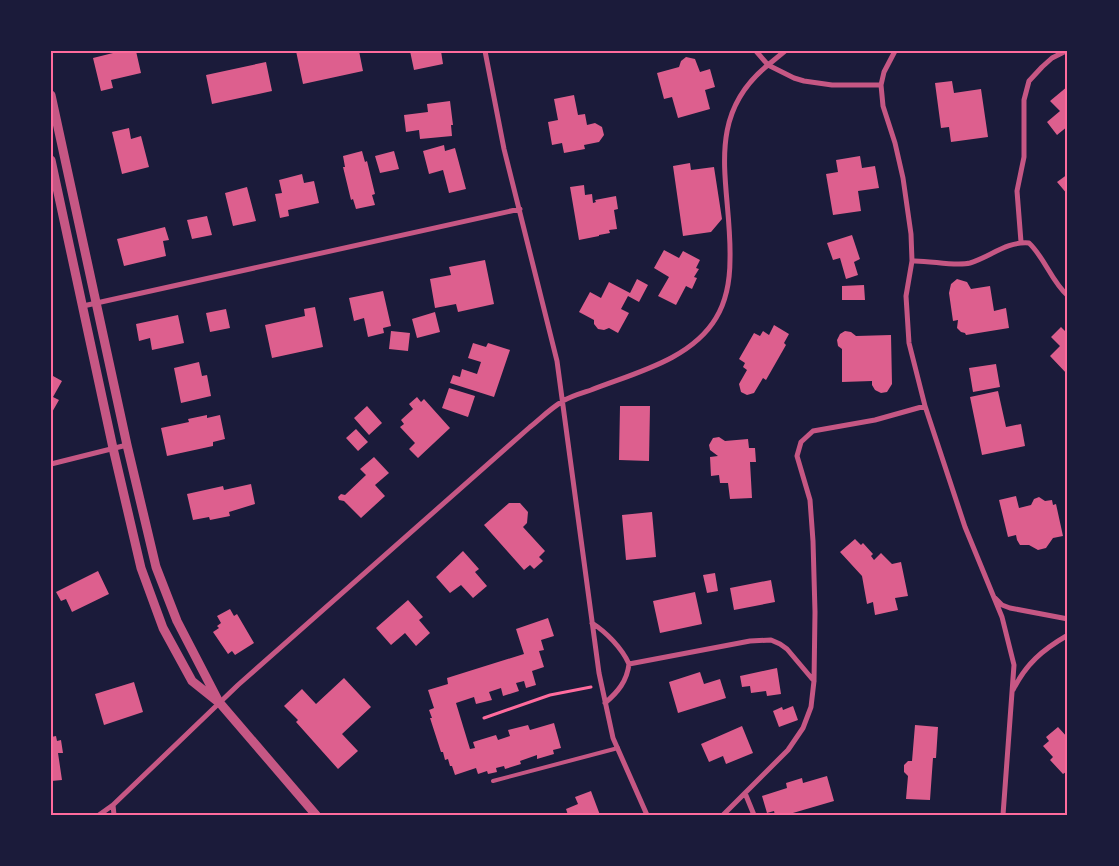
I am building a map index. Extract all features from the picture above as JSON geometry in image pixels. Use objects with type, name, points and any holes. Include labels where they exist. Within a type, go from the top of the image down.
[{"type":"street","points":[[485,51],[504,149],[557,361],[592,623],[613,738],[647,815]]},
{"type":"street","points":[[756,51],[768,65],[804,81],[832,84],[881,85]]},
{"type":"street","points":[[99,815],[113,805],[219,702],[496,456],[562,401],[661,362],[682,351],[702,337],[717,317],[726,296],[730,274],[730,238],[725,177],[731,111],[749,82],[785,51]]},
{"type":"street","points":[[895,51],[884,72],[881,85],[883,106],[895,143],[903,178],[911,234],[912,261],[906,296],[909,343],[925,406],[966,527],[1002,617],[1014,665],[1003,815]]},
{"type":"street","points":[[1022,242],[1017,191],[1024,157],[1024,100],[1030,81],[1042,67],[1052,58],[1066,51]]},
{"type":"street","points":[[51,95],[127,445],[156,566],[177,621],[219,702]]},
{"type":"street","points":[[51,160],[141,568],[163,628],[192,681],[219,702],[316,815]]},
{"type":"street","points":[[83,306],[520,210]]},
{"type":"street","points":[[912,261],[927,260],[958,264],[970,263],[1010,245],[1029,242],[1061,290],[1068,296]]},
{"type":"street","points":[[723,815],[788,750],[803,728],[811,707],[814,681],[815,612],[813,541],[810,500],[797,456],[801,442],[813,431],[874,420],[925,406]]},
{"type":"street","points":[[51,464],[127,445]]},
{"type":"street","points":[[993,595],[1002,605],[1010,608],[1068,619]]},
{"type":"street","points":[[592,623],[600,628],[622,652],[629,664],[625,680],[606,703]]},
{"type":"street","points":[[1012,692],[1023,671],[1057,641],[1068,635]]},
{"type":"street","points":[[629,664],[750,641],[771,640],[787,649],[814,681]]},
{"type":"street","points":[[746,793],[754,815]]},
{"type":"street","points":[[113,805],[114,815]]},
{"type":"lane","points":[[493,781],[618,748]]},
{"type":"path","points":[[484,718],[550,695],[602,685]]},
{"type":"building","points":[[121,51],[136,51],[141,73],[111,80],[113,88],[101,91],[93,58]]},
{"type":"building","points":[[296,51],[359,51],[363,71],[303,84]]},
{"type":"building","points":[[410,51],[441,51],[443,64],[414,70]]},
{"type":"building","points":[[686,57],[695,59],[700,72],[710,69],[715,87],[705,90],[710,109],[678,118],[672,97],[664,99],[657,73],[679,67],[681,61]]},
{"type":"building","points":[[266,62],[272,91],[212,104],[206,75]]},
{"type":"building","points":[[952,81],[954,93],[981,89],[988,137],[951,142],[949,127],[941,128],[935,83]]},
{"type":"building","points":[[1068,86],[1068,126],[1057,135],[1047,122],[1060,111],[1050,101]]},
{"type":"building","points":[[574,95],[578,115],[585,114],[587,125],[595,123],[602,127],[604,135],[599,142],[584,145],[585,149],[564,153],[562,143],[552,145],[548,122],[558,120],[554,99]]},
{"type":"building","points":[[450,101],[453,125],[451,125],[452,136],[420,139],[419,130],[406,132],[404,115],[428,112],[427,104]]},
{"type":"building","points":[[129,128],[131,139],[141,136],[149,167],[122,174],[112,132]]},
{"type":"building","points":[[444,145],[445,151],[455,148],[466,189],[449,193],[443,170],[429,174],[423,151]]},
{"type":"building","points":[[362,151],[365,162],[367,161],[375,194],[372,195],[375,205],[356,209],[353,199],[351,200],[343,167],[345,167],[343,156]]},
{"type":"building","points":[[394,151],[399,169],[380,173],[375,156]]},
{"type":"building","points":[[860,156],[862,168],[875,166],[879,188],[858,191],[861,211],[833,215],[826,174],[838,172],[836,160]]},
{"type":"building","points":[[690,163],[691,170],[714,167],[722,219],[711,232],[683,236],[673,166]]},
{"type":"building","points":[[302,174],[304,183],[314,181],[319,203],[288,210],[289,216],[280,218],[275,194],[282,193],[279,180]]},
{"type":"building","points":[[1068,174],[1068,195],[1057,182]]},
{"type":"building","points":[[584,185],[585,195],[592,194],[593,203],[596,202],[595,200],[616,196],[618,209],[614,210],[617,229],[609,230],[610,233],[579,240],[570,187]]},
{"type":"building","points":[[247,187],[256,221],[233,226],[225,193]]},
{"type":"building","points":[[207,216],[212,235],[192,239],[187,220]]},
{"type":"building","points":[[165,227],[169,240],[163,241],[166,256],[124,266],[117,239]]},
{"type":"building","points":[[852,235],[860,259],[854,262],[858,275],[846,279],[840,258],[833,260],[827,243]]},
{"type":"building","points":[[664,250],[679,258],[683,251],[700,260],[696,268],[699,269],[694,277],[697,278],[692,289],[686,286],[676,305],[658,296],[669,277],[654,268]]},
{"type":"building","points":[[485,260],[494,304],[458,312],[456,304],[435,308],[430,279],[451,275],[449,267]]},
{"type":"building","points":[[637,279],[648,285],[639,302],[628,296],[621,309],[629,313],[618,333],[609,328],[604,330],[598,329],[594,324],[594,320],[579,312],[590,292],[601,298],[609,282],[630,293]]},
{"type":"building","points":[[957,279],[967,282],[971,289],[990,286],[994,311],[1006,308],[1009,328],[966,335],[961,332],[957,328],[958,320],[953,321],[949,293],[951,284]]},
{"type":"building","points":[[864,285],[865,300],[842,300],[842,286]]},
{"type":"building","points":[[383,291],[391,326],[383,328],[384,333],[368,337],[364,318],[354,321],[349,298]]},
{"type":"building","points":[[315,307],[323,347],[272,358],[265,325],[305,316],[304,309]]},
{"type":"building","points":[[226,309],[230,328],[210,332],[206,313]]},
{"type":"building","points":[[435,312],[440,332],[417,338],[412,319]]},
{"type":"building","points":[[178,315],[184,343],[152,350],[150,338],[139,341],[136,324]]},
{"type":"building","points":[[774,325],[789,334],[784,343],[786,345],[766,380],[763,378],[754,393],[747,395],[741,392],[739,384],[747,370],[743,367],[745,363],[739,359],[754,333],[760,336],[763,331],[769,335]]},
{"type":"building","points":[[1061,327],[1068,334],[1068,375],[1050,356],[1060,346],[1051,337]]},
{"type":"building","points":[[391,331],[410,333],[408,351],[389,349]]},
{"type":"building","points":[[845,331],[851,332],[856,336],[891,335],[892,384],[887,392],[881,393],[875,390],[872,381],[842,382],[842,349],[838,346],[837,340],[840,334]]},
{"type":"building","points":[[473,343],[486,347],[488,343],[510,350],[494,397],[450,383],[453,375],[460,377],[462,369],[477,374],[481,362],[468,358]]},
{"type":"building","points":[[199,362],[202,376],[207,375],[211,396],[181,403],[174,368]]},
{"type":"building","points":[[996,364],[1000,387],[973,392],[969,368]]},
{"type":"building","points":[[53,376],[62,381],[53,397],[59,400],[51,414],[51,379]]},
{"type":"building","points":[[449,388],[475,396],[468,417],[442,408]]},
{"type":"building","points":[[998,391],[1006,427],[1021,424],[1025,446],[982,455],[970,397]]},
{"type":"building","points":[[417,397],[421,402],[424,399],[450,428],[418,458],[409,449],[415,443],[400,427],[404,424],[401,420],[413,409],[409,404]]},
{"type":"building","points":[[367,406],[382,423],[369,435],[354,418]]},
{"type":"building","points":[[620,406],[650,406],[649,461],[619,460]]},
{"type":"building","points":[[207,415],[207,418],[220,415],[225,439],[213,442],[213,446],[167,456],[161,428],[189,422],[188,419]]},
{"type":"building","points":[[356,429],[368,442],[358,451],[346,438]]},
{"type":"building","points":[[719,437],[725,441],[748,439],[749,448],[755,448],[756,462],[750,462],[752,498],[730,499],[728,483],[720,483],[719,475],[711,476],[710,457],[718,456],[710,450],[709,445],[713,438]]},
{"type":"building","points":[[374,457],[389,473],[375,485],[385,496],[361,518],[344,501],[339,500],[338,497],[341,494],[345,495],[366,475],[360,469]]},
{"type":"building","points":[[251,484],[255,504],[229,512],[230,516],[210,520],[209,517],[193,520],[187,494],[223,486],[224,490]]},
{"type":"building","points":[[1016,496],[1019,508],[1031,505],[1034,499],[1039,497],[1045,501],[1052,500],[1053,505],[1056,504],[1063,536],[1053,538],[1046,548],[1038,550],[1029,545],[1020,545],[1016,535],[1008,537],[999,500]]},
{"type":"building","points":[[509,503],[520,503],[528,512],[527,523],[523,527],[545,551],[539,557],[543,561],[534,569],[530,565],[524,570],[484,525]]},
{"type":"building","points":[[652,512],[656,557],[626,560],[622,515]]},
{"type":"building","points":[[855,539],[861,545],[863,543],[873,554],[871,556],[874,560],[881,553],[892,564],[901,562],[908,596],[895,598],[898,610],[875,615],[873,602],[867,604],[862,576],[840,552]]},
{"type":"building","points":[[463,551],[479,569],[475,572],[487,586],[473,598],[461,585],[450,593],[436,577]]},
{"type":"building","points":[[98,571],[109,594],[72,612],[66,599],[61,601],[56,592]]},
{"type":"building","points":[[715,573],[718,591],[707,593],[703,575]]},
{"type":"building","points":[[771,580],[775,602],[734,610],[730,588]]},
{"type":"building","points":[[695,592],[702,624],[660,633],[653,601]]},
{"type":"building","points":[[408,600],[423,617],[419,620],[430,633],[416,646],[405,633],[391,645],[376,628]]},
{"type":"building","points":[[230,609],[234,616],[237,614],[254,643],[235,655],[232,651],[228,654],[213,632],[219,628],[217,626],[221,623],[217,616]]},
{"type":"building","points":[[548,618],[554,636],[541,640],[544,650],[539,651],[544,667],[532,671],[536,685],[526,688],[524,681],[516,683],[519,691],[503,696],[501,688],[489,692],[492,700],[476,704],[474,697],[456,703],[470,749],[475,748],[473,742],[496,735],[498,740],[510,736],[508,730],[528,725],[530,730],[554,723],[561,748],[553,750],[554,754],[537,759],[537,755],[520,761],[521,764],[505,769],[504,766],[496,768],[497,772],[488,774],[487,771],[478,774],[476,768],[455,775],[448,759],[445,760],[443,752],[441,752],[430,718],[432,718],[429,710],[434,708],[428,690],[448,684],[447,678],[524,654],[516,629]]},
{"type":"building","points":[[777,668],[781,694],[767,696],[766,691],[751,693],[750,686],[742,687],[740,676]]},
{"type":"building","points":[[700,672],[704,684],[720,679],[726,698],[678,713],[669,682]]},
{"type":"building","points":[[344,678],[371,707],[342,734],[358,751],[338,769],[296,722],[298,720],[284,706],[302,689],[316,704]]},
{"type":"building","points":[[134,682],[143,712],[104,725],[95,694]]},
{"type":"building","points":[[793,706],[798,720],[779,727],[773,711],[782,707],[783,710]]},
{"type":"building","points":[[915,725],[938,727],[936,758],[933,758],[930,800],[906,799],[908,776],[904,772],[904,765],[908,761],[912,761]]},
{"type":"building","points":[[742,726],[753,753],[726,764],[723,756],[709,762],[701,744]]},
{"type":"building","points":[[1058,727],[1068,738],[1068,774],[1066,772],[1063,774],[1050,760],[1053,757],[1043,746],[1049,741],[1046,737]]},
{"type":"building","points":[[56,736],[57,741],[61,740],[63,753],[58,753],[62,780],[51,781],[51,737]]},
{"type":"building","points":[[827,776],[834,801],[786,815],[775,815],[774,811],[767,813],[762,796],[787,788],[786,783],[802,778],[803,783]]},
{"type":"building","points":[[591,791],[600,815],[568,815],[566,809],[578,804],[575,797]]}]
